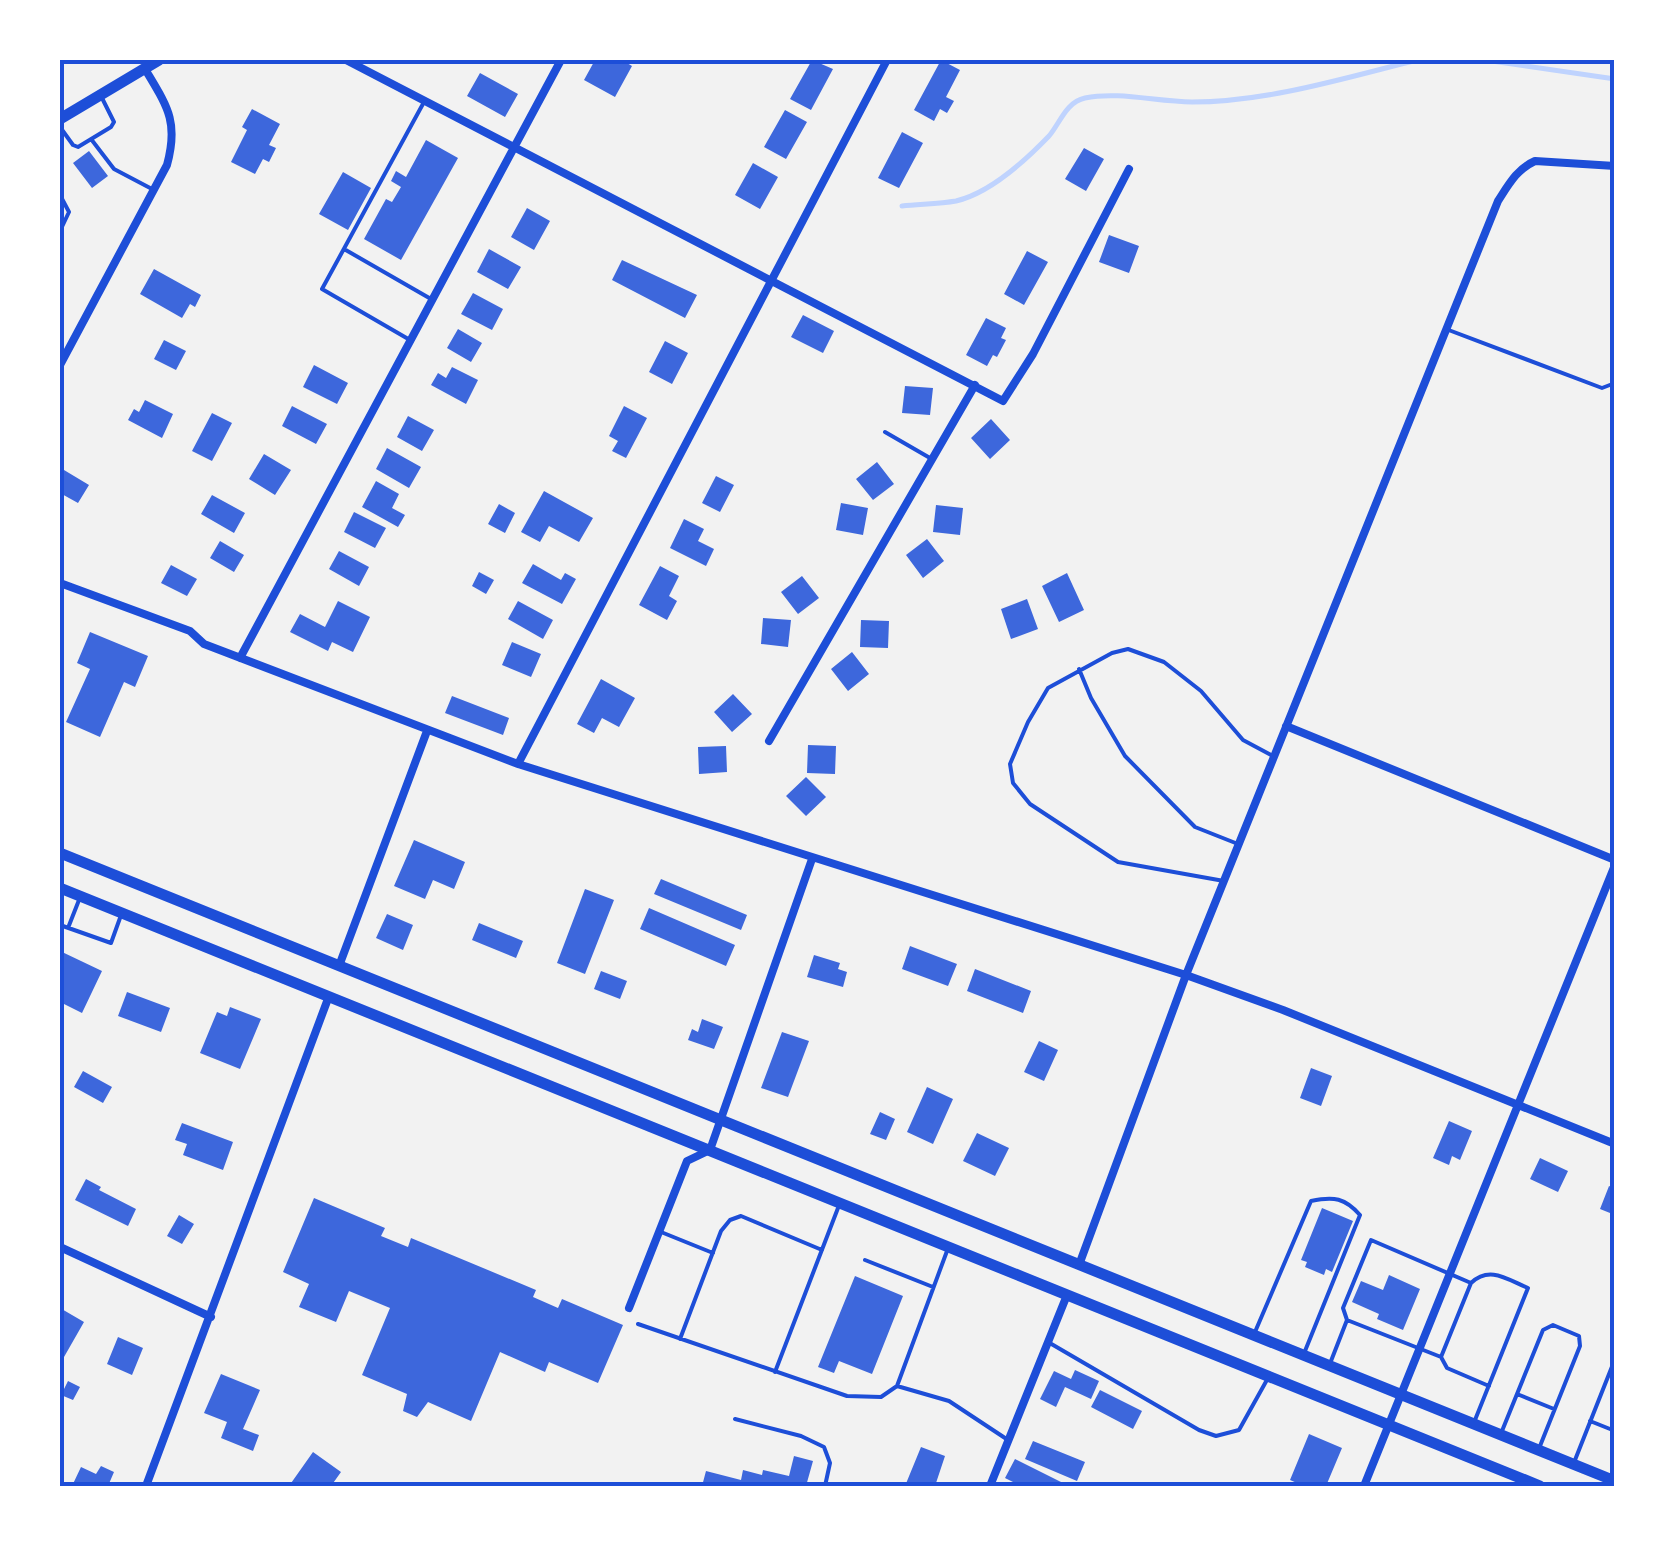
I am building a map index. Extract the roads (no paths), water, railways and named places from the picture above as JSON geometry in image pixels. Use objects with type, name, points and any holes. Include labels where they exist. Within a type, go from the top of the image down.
[{"type":"main road","points":[[60,119],[100,96],[141,64],[160,60]]},
{"type":"main road","points":[[60,854],[1615,1481]]},
{"type":"main road","points":[[60,888],[1540,1486]]},
{"type":"street","points":[[346,60],[1003,401],[1129,170]]},
{"type":"street","points":[[240,658],[561,60]]},
{"type":"street","points":[[518,764],[887,60]]},
{"type":"street","points":[[60,365],[167,165],[173,126],[170,112],[141,64]]},
{"type":"street","points":[[1079,1265],[1186,975],[1498,200],[1524,166],[1554,160],[1615,166]]},
{"type":"street","points":[[769,740],[976,386]]},
{"type":"street","points":[[61,585],[190,631],[204,644],[426,731],[812,859],[1186,975],[1615,1144]]},
{"type":"street","points":[[1286,726],[1615,863],[1364,1486]]},
{"type":"street","points":[[340,966],[426,731]]},
{"type":"street","points":[[629,1308],[687,1161],[710,1150],[812,859]]},
{"type":"street","points":[[146,1486],[329,996]]},
{"type":"street","points":[[60,1246],[211,1316]]},
{"type":"street","points":[[990,1486],[1067,1294]]},
{"type":"lane","points":[[60,128],[78,147],[114,122],[100,96]]},
{"type":"lane","points":[[411,340],[322,290],[424,102]]},
{"type":"lane","points":[[91,139],[114,169],[154,190]]},
{"type":"lane","points":[[60,196],[68,212],[60,230]]},
{"type":"lane","points":[[344,250],[432,300]]},
{"type":"lane","points":[[1446,329],[1602,388],[1615,383]]},
{"type":"lane","points":[[884,432],[934,460]]},
{"type":"lane","points":[[1224,881],[1118,862],[1030,804],[1014,784],[1010,764],[1048,688],[1112,652],[1128,649],[1164,662],[1201,691],[1243,740],[1274,756]]},
{"type":"lane","points":[[1079,670],[1124,756],[1195,827],[1238,844]]},
{"type":"lane","points":[[60,933],[80,897]]},
{"type":"lane","points":[[64,927],[110,943],[122,912]]},
{"type":"lane","points":[[1254,1335],[1311,1201],[1328,1197],[1348,1200],[1360,1216],[1304,1356]]},
{"type":"lane","points":[[774,1372],[840,1202]]},
{"type":"lane","points":[[680,1339],[720,1232],[730,1220],[741,1216],[822,1250]]},
{"type":"lane","points":[[660,1231],[713,1252]]},
{"type":"lane","points":[[1329,1366],[1347,1320],[1344,1308],[1371,1240],[1472,1282]]},
{"type":"lane","points":[[638,1324],[846,1396],[882,1397],[896,1386],[948,1246]]},
{"type":"lane","points":[[866,1260],[933,1287]]},
{"type":"lane","points":[[1441,1357],[1472,1282],[1480,1274],[1490,1272],[1528,1288],[1474,1424]]},
{"type":"lane","points":[[1347,1320],[1441,1357],[1447,1368],[1489,1386]]},
{"type":"lane","points":[[1500,1435],[1543,1330],[1552,1325],[1578,1336],[1580,1346],[1538,1450]]},
{"type":"lane","points":[[1048,1342],[1199,1430],[1216,1436],[1239,1430],[1269,1376]]},
{"type":"lane","points":[[1573,1464],[1615,1359]]},
{"type":"lane","points":[[896,1386],[949,1401],[1008,1440]]},
{"type":"lane","points":[[1517,1394],[1554,1410]]},
{"type":"lane","points":[[736,1419],[800,1436],[824,1448],[830,1462],[826,1486]]},
{"type":"lane","points":[[1590,1421],[1615,1431]]},
{"type":"waterway","points":[[902,206],[956,201],[981,191],[1029,156],[1068,108],[1085,98],[1192,102],[1249,98],[1417,60]]},
{"type":"waterway","points":[[1485,60],[1615,79]]}]
